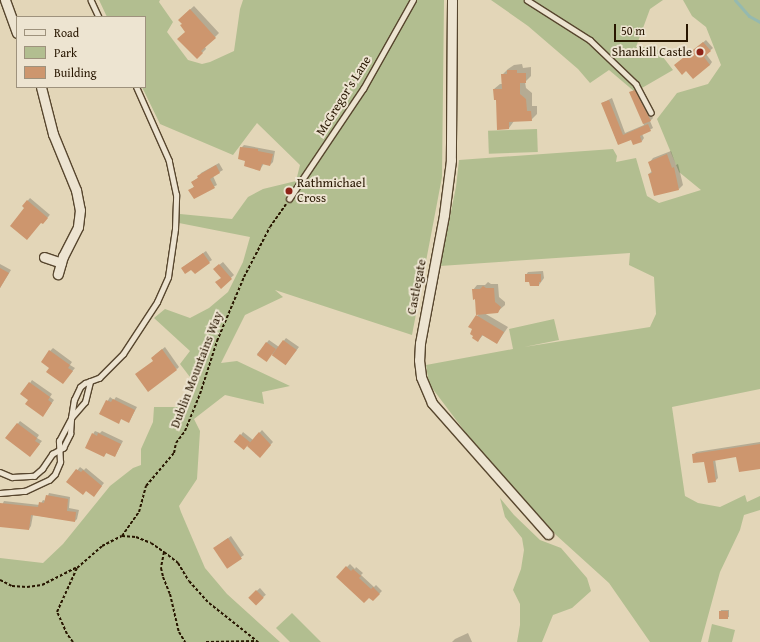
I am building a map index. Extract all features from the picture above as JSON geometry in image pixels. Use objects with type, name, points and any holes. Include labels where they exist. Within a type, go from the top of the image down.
[{"type":"street","points":[[5,0],[16,30]]},
{"type":"street","name":"Castlegate","points":[[452,0],[451,160],[444,215],[420,343],[419,360],[421,377],[432,403],[548,534]]},
{"type":"street","points":[[41,88],[53,134],[76,190],[80,210],[78,227],[61,263],[58,274]]},
{"type":"street","points":[[44,257],[61,263]]},
{"type":"lane","points":[[91,0],[99,16]]},
{"type":"lane","name":"McGregor's Lane","points":[[290,200],[363,89],[413,0]]},
{"type":"lane","points":[[527,0],[590,40],[636,84],[651,112]]},
{"type":"lane","points":[[0,493],[24,491],[49,480],[58,468],[59,441],[70,418],[74,400],[80,387],[106,372],[123,354],[157,302],[171,263],[176,229],[176,195],[169,161],[136,88]]},
{"type":"lane","points":[[0,472],[12,478],[34,476],[42,469],[52,454],[63,448],[67,443],[71,428],[70,418],[85,402],[90,382]]},
{"type":"path","name":"Dublin Mountains Way","points":[[122,536],[139,512],[146,486],[174,454],[176,443],[185,431],[200,394],[217,341],[244,277],[270,227],[290,200]]},
{"type":"path","points":[[0,580],[12,586],[27,588],[42,585],[77,568],[102,546],[122,536],[136,537],[151,543],[178,563],[190,581],[209,603],[258,642]]},
{"type":"path","points":[[164,552],[161,568],[163,577],[170,594],[179,632],[185,642]]},
{"type":"path","points":[[73,642],[67,634],[58,612],[77,568]]},
{"type":"path","points":[[206,642],[258,642]]},
{"type":"green space","points":[[99,0],[160,0],[159,2],[173,22],[167,32],[188,60],[202,64],[234,51],[240,9],[243,0],[444,0],[442,177],[412,335],[275,290],[283,297],[245,315],[221,363],[237,361],[290,386],[262,392],[264,404],[225,395],[194,419],[200,431],[197,479],[179,506],[181,512],[205,568],[227,594],[280,642],[0,642],[0,558],[43,563],[63,544],[110,486],[133,468],[141,465],[141,449],[153,422],[154,407],[180,407],[196,385],[180,364],[190,351],[154,318],[165,309],[190,318],[209,308],[228,292],[243,262],[250,237],[179,223],[180,214],[232,219],[248,197],[263,189],[296,181],[300,165],[257,123],[233,155],[160,124],[142,88],[146,88],[146,16],[107,16]]},
{"type":"green space","points":[[491,0],[663,0],[650,9],[636,47],[656,48],[673,70],[635,92],[609,70],[590,83],[578,69],[528,26]]},
{"type":"green space","points":[[683,0],[760,0],[760,389],[672,407],[685,496],[698,503],[720,507],[745,495],[747,502],[760,496],[760,510],[744,515],[740,530],[720,572],[701,642],[650,642],[609,583],[556,535],[472,441],[429,384],[426,365],[513,349],[509,329],[554,319],[559,340],[524,347],[650,327],[656,314],[654,277],[629,265],[630,253],[440,266],[456,187],[459,160],[613,149],[617,156],[616,162],[636,158],[647,196],[659,203],[701,190],[679,172],[657,119],[677,93],[708,84],[721,65],[706,27],[692,16]]},
{"type":"green space","points":[[537,129],[538,152],[489,154],[488,131]]},
{"type":"green space","points":[[500,498],[514,515],[540,540],[561,548],[587,578],[591,591],[572,608],[553,615],[542,642],[517,642],[520,625],[520,604],[513,590],[521,569],[524,550],[522,538],[505,517]]},
{"type":"green space","points":[[292,613],[321,642],[290,642],[276,628]]},
{"type":"green space","points":[[712,624],[735,630],[732,642],[708,642]]},
{"type":"building","points":[[190,9],[216,38],[201,51],[203,53],[197,59],[177,39],[185,32],[180,25],[182,24],[178,20]]},
{"type":"building","points":[[703,42],[711,51],[704,57],[710,65],[693,79],[686,71],[682,75],[674,65]]},
{"type":"building","points":[[507,70],[517,70],[517,73],[526,73],[526,83],[520,83],[520,94],[526,99],[527,111],[531,111],[532,121],[509,122],[509,129],[497,130],[496,100],[494,100],[493,89],[502,89],[501,74],[507,74]]},
{"type":"building","points":[[635,90],[651,121],[643,124],[629,92]]},
{"type":"building","points":[[609,100],[623,135],[648,124],[651,131],[640,136],[642,142],[633,145],[631,140],[618,145],[601,103]]},
{"type":"building","points":[[240,147],[258,149],[258,151],[273,154],[270,166],[262,164],[260,171],[244,166],[245,161],[238,159]]},
{"type":"building","points":[[667,154],[672,168],[674,167],[679,190],[654,196],[648,174],[652,173],[648,162]]},
{"type":"building","points":[[216,165],[220,173],[210,179],[215,188],[194,199],[188,190],[194,187],[191,182],[198,178],[197,176]]},
{"type":"building","points":[[27,200],[48,218],[43,224],[41,223],[27,240],[10,226],[24,208],[22,206]]},
{"type":"building","points":[[203,253],[210,263],[195,274],[191,270],[185,274],[181,268]]},
{"type":"building","points":[[219,264],[232,279],[221,289],[215,282],[221,278],[213,269]]},
{"type":"building","points":[[0,268],[9,273],[0,288]]},
{"type":"building","points":[[525,274],[541,274],[541,282],[539,282],[539,286],[530,286],[529,282],[525,282]]},
{"type":"building","points":[[483,286],[486,288],[494,288],[495,302],[501,307],[498,313],[476,315],[475,299],[473,300],[472,289],[480,289]]},
{"type":"building","points":[[476,315],[504,332],[497,344],[482,335],[478,342],[472,338],[473,336],[470,334],[472,329],[468,327]]},
{"type":"building","points":[[283,340],[297,350],[286,365],[272,355]]},
{"type":"building","points":[[266,342],[276,349],[267,362],[257,355]]},
{"type":"building","points":[[162,349],[177,370],[148,392],[135,374],[153,361],[151,358]]},
{"type":"building","points":[[49,350],[70,365],[68,368],[73,371],[63,384],[46,372],[49,368],[41,362]]},
{"type":"building","points":[[29,382],[50,397],[48,400],[52,403],[43,417],[25,404],[28,400],[20,394]]},
{"type":"building","points":[[113,399],[135,410],[129,423],[121,419],[119,424],[99,414],[106,400],[111,402]]},
{"type":"building","points":[[17,423],[37,438],[35,441],[40,444],[30,457],[5,438]]},
{"type":"building","points":[[259,432],[271,445],[260,458],[247,446]]},
{"type":"building","points":[[92,433],[97,436],[98,433],[121,444],[115,457],[106,453],[104,457],[85,448]]},
{"type":"building","points":[[240,434],[250,442],[244,450],[234,442]]},
{"type":"building","points":[[760,444],[760,469],[739,472],[736,457],[713,461],[716,482],[708,483],[704,462],[693,463],[692,454]]},
{"type":"building","points":[[76,469],[81,472],[83,470],[102,486],[94,497],[86,491],[83,495],[66,482]]},
{"type":"building","points":[[46,495],[68,499],[67,511],[76,512],[75,522],[31,515],[29,530],[0,527],[0,503],[38,507],[39,502],[44,503]]},
{"type":"building","points":[[228,538],[242,559],[227,569],[213,548]]},
{"type":"building","points":[[346,566],[351,571],[353,569],[361,576],[359,578],[371,589],[373,587],[380,594],[373,601],[369,598],[364,603],[336,577]]},
{"type":"building","points":[[256,590],[264,598],[256,606],[248,598]]},
{"type":"building","points":[[719,611],[728,611],[728,619],[719,619]]},
{"type":"waterway","points":[[735,0],[749,16],[760,22]]},
{"type":"place","name":"Shankill Castle","points":[[700,52]]},
{"type":"place","name":"Rathmichael Cross","points":[[289,191]]}]
